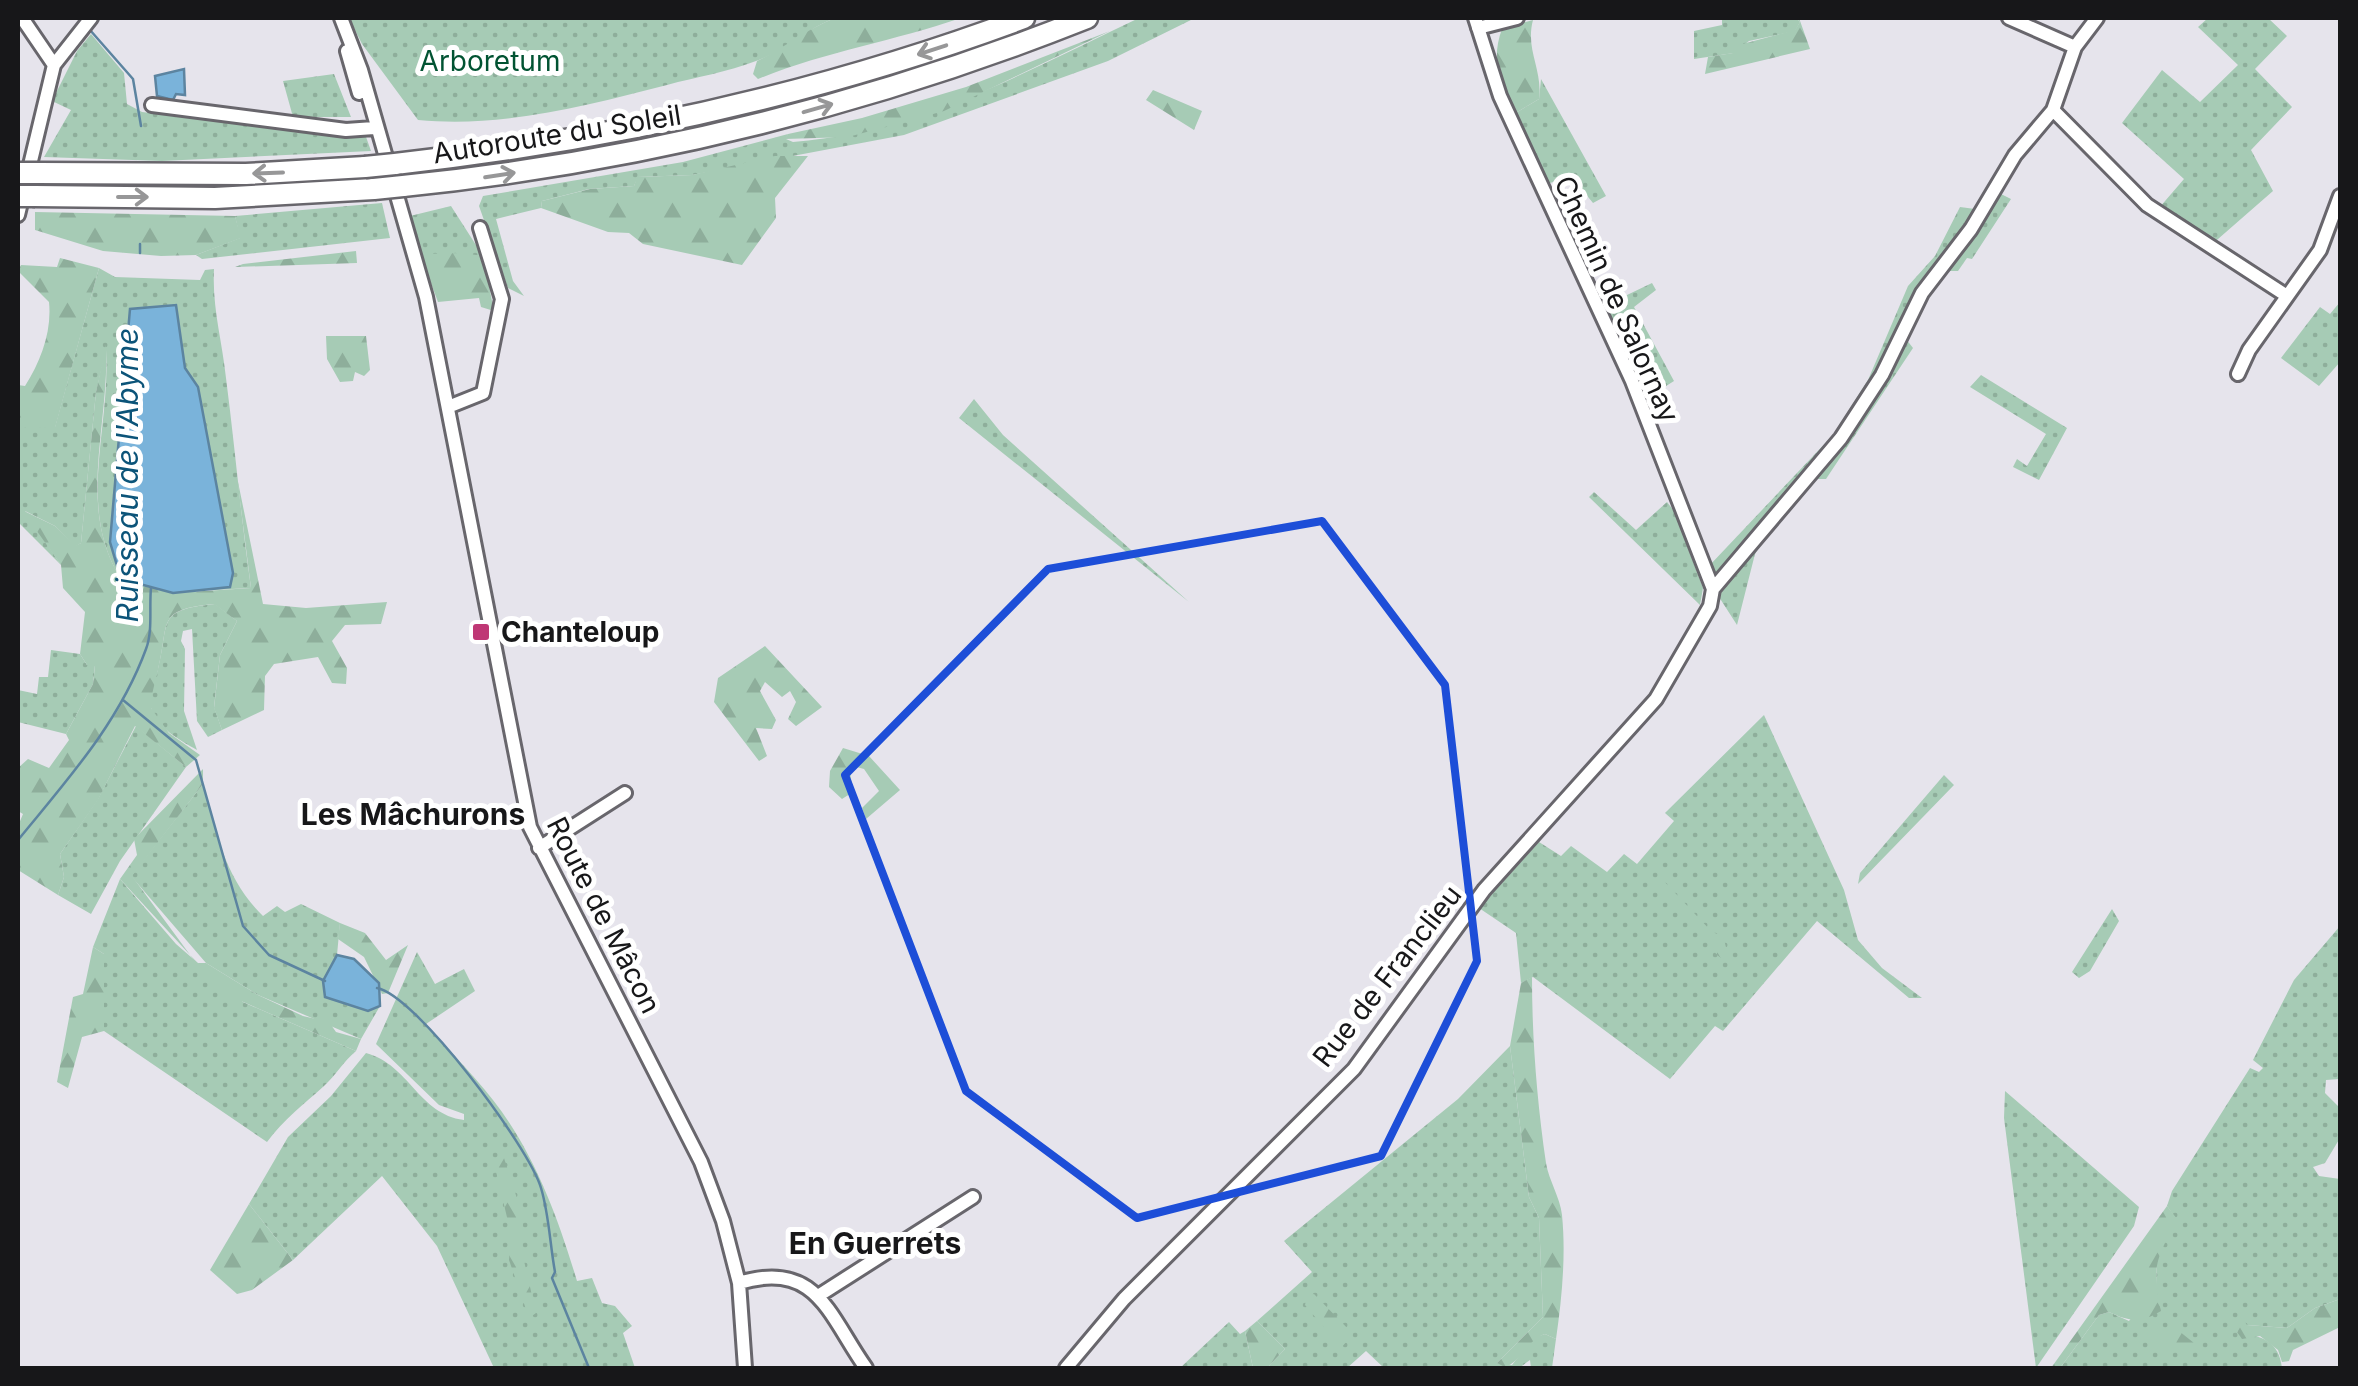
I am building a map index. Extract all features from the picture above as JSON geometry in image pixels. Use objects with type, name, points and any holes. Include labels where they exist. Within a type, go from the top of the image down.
[{"type":"highway","name":"Autoroute du Soleil","points":[[28,173],[246,174],[365,167],[391,179],[704,114],[873,70],[1024,18]]},
{"type":"highway","name":"Autoroute du Soleil","points":[[26,196],[215,198],[609,157],[758,124],[952,67],[1087,18]]},
{"type":"street","points":[[22,18],[54,64]]},
{"type":"street","points":[[1476,23],[1517,18]]},
{"type":"street","points":[[2009,18],[2075,47]]},
{"type":"street","points":[[2097,18],[2075,47],[2053,110],[2147,205],[2286,296]]},
{"type":"street","points":[[18,215],[54,64],[87,22]]},
{"type":"street","name":"Chemin de Salornay","points":[[1476,23],[1500,96],[1632,381],[1713,589]]},
{"type":"street","name":"Route de Mâcon","points":[[342,24],[361,70],[374,128],[426,297],[522,798],[538,848],[694,1148],[724,1220],[739,1284],[746,1368]]},
{"type":"street","points":[[152,106],[346,130],[374,128]]},
{"type":"street","name":"Rue de Franclieu","points":[[1066,1368],[1124,1299],[1354,1069],[1484,890],[1656,699],[1710,606],[1713,589],[1829,456],[1882,375],[1922,293],[1970,229],[2015,155],[2053,110]]},
{"type":"street","points":[[2238,374],[2320,250],[2340,196]]},
{"type":"street","points":[[448,407],[483,393],[498,335],[502,298],[480,228]]},
{"type":"street","points":[[538,848],[625,793]]},
{"type":"street","points":[[818,1296],[973,1198]]},
{"type":"street","points":[[739,1284],[787,1277],[818,1296],[866,1368]]},
{"type":"highlighted area","points":[[1322,521],[1445,685],[1477,961],[1381,1156],[1137,1218],[966,1091],[845,775],[1048,569]]},
{"type":"green space","name":"Arboretum","points":[[349,18],[835,18],[767,56],[723,71],[544,113],[450,122],[418,120],[362,44]]},
{"type":"green space","points":[[835,18],[961,18],[758,79],[753,74],[757,61]]},
{"type":"green space","points":[[1139,18],[1195,18],[1108,61],[904,135],[692,175],[638,177],[634,186],[589,189],[542,201],[541,208],[496,219],[513,281],[524,296],[508,288],[479,206],[483,196],[683,162],[788,134],[786,139],[793,142],[886,126],[972,96]]},
{"type":"green space","points":[[1722,18],[1796,18],[1800,22],[1795,31],[1749,41],[1734,53],[1694,59],[1694,31],[1722,25]]},
{"type":"green space","points":[[1799,18],[1810,49],[1705,74],[1708,57],[1733,53],[1735,46],[1795,30],[1800,22]]},
{"type":"green space","points":[[2208,18],[2268,18],[2287,36],[2255,69],[2292,107],[2251,150],[2273,191],[2210,246],[2159,208],[2184,179],[2122,123],[2162,70],[2200,102],[2238,65],[2198,27]]},
{"type":"green space","points":[[1533,20],[1531,41],[1539,99],[1514,114],[1499,72],[1499,41],[1502,29]]},
{"type":"green space","points":[[1110,31],[944,111],[848,137],[785,139],[788,134],[862,118],[966,87]]},
{"type":"green space","points":[[91,34],[124,73],[127,104],[142,112],[347,136],[365,134],[371,151],[162,161],[44,157],[71,110],[52,101],[77,51]]},
{"type":"green space","points":[[334,74],[351,117],[293,117],[283,81]]},
{"type":"green space","points":[[1541,79],[1606,196],[1593,203],[1571,176],[1544,185],[1514,114],[1539,99]]},
{"type":"green space","points":[[1153,90],[1202,111],[1194,130],[1146,100]]},
{"type":"green space","points":[[775,156],[808,156],[775,198],[776,218],[742,265],[643,244],[629,233],[608,232],[541,208],[542,201],[590,189],[634,186],[637,177],[692,175]]},
{"type":"green space","points":[[2001,194],[2011,199],[1972,259],[1967,258],[1958,271],[1946,271]]},
{"type":"green space","points":[[382,203],[390,238],[202,259],[196,255],[240,238],[235,216]]},
{"type":"green space","points":[[451,206],[483,256],[420,254],[410,216]]},
{"type":"green space","points":[[1960,207],[1975,209],[1917,289],[1878,373],[1823,455],[1733,553],[1714,581],[1709,566],[1833,435],[1868,380],[1908,286],[1935,256]]},
{"type":"green space","points":[[35,212],[235,216],[241,238],[196,255],[103,251],[35,230]]},
{"type":"green space","points":[[356,251],[357,263],[235,267],[243,264]]},
{"type":"green space","points":[[420,254],[483,256],[494,311],[481,307],[479,298],[438,302]]},
{"type":"green space","points":[[60,258],[99,268],[55,428],[18,427],[18,385],[25,386],[44,346],[49,302],[18,271],[21,265],[57,267]]},
{"type":"green space","points":[[99,268],[115,277],[200,280],[205,270],[214,269],[251,588],[213,590],[121,579],[100,524],[98,496],[106,350],[96,392],[81,543],[75,547],[55,526],[25,511],[61,565],[18,522],[18,427],[55,427]]},
{"type":"green space","points":[[1652,283],[1656,290],[1634,307],[1674,381],[1644,400],[1602,307]]},
{"type":"green space","points":[[2340,302],[2340,362],[2319,386],[2281,358],[2320,307],[2330,314]]},
{"type":"green space","points":[[326,336],[366,336],[370,370],[364,376],[355,372],[353,381],[340,382],[327,359]]},
{"type":"green space","points":[[1906,339],[1913,348],[1826,479],[1816,479],[1885,379]]},
{"type":"green space","points":[[106,345],[98,495],[100,524],[121,579],[173,593],[251,588],[237,477],[263,604],[306,608],[387,602],[381,624],[345,625],[332,641],[347,668],[346,684],[332,683],[318,657],[274,664],[265,676],[264,710],[222,730],[214,708],[220,655],[237,621],[214,604],[174,615],[165,629],[151,708],[169,733],[200,755],[186,767],[135,726],[98,800],[60,854],[64,877],[58,895],[18,870],[18,826],[23,814],[18,811],[18,768],[28,759],[49,768],[69,740],[66,734],[93,684],[95,666],[87,665],[80,654],[85,612],[63,588],[61,565],[22,510],[55,526],[75,546],[81,543],[96,392]]},
{"type":"green space","points":[[1981,375],[2067,428],[2039,480],[2013,467],[2017,459],[2027,466],[2046,434],[1970,387]]},
{"type":"green space","points":[[974,399],[1003,435],[1189,602],[959,418]]},
{"type":"green space","points":[[1594,492],[1636,530],[1667,502],[1703,588],[1700,605],[1589,497]]},
{"type":"green space","points":[[1764,538],[1755,554],[1737,625],[1719,597],[1720,586]]},
{"type":"green space","points":[[215,604],[237,621],[220,655],[214,707],[222,730],[208,737],[197,721],[192,629],[183,631],[181,641],[185,649],[184,711],[197,750],[159,722],[150,698],[168,621],[182,610]]},
{"type":"green space","points":[[765,646],[822,707],[796,726],[788,719],[796,702],[790,691],[782,697],[765,682],[760,691],[776,720],[772,729],[756,728],[767,756],[759,761],[714,702],[718,678]]},
{"type":"green space","points":[[51,650],[80,654],[87,665],[95,665],[93,684],[66,734],[18,722],[18,690],[37,694],[39,677],[48,677]]},
{"type":"green space","points":[[1764,715],[1844,890],[1858,940],[1882,968],[1922,998],[1909,998],[1817,921],[1723,1031],[1715,1026],[1670,1079],[1533,977],[1521,983],[1516,933],[1479,908],[1539,842],[1561,856],[1571,846],[1607,872],[1624,854],[1637,864],[1674,821],[1665,813]]},
{"type":"green space","points":[[136,726],[186,767],[120,861],[91,914],[58,895],[64,877],[60,854],[98,799]]},
{"type":"green space","points":[[843,748],[869,756],[900,790],[866,819],[862,808],[879,791],[864,769],[849,765],[853,792],[842,799],[829,787],[830,771]]},
{"type":"green space","points":[[203,769],[203,784],[132,876],[190,955],[120,879],[137,855],[134,839]]},
{"type":"green space","points":[[1944,775],[1954,785],[1858,884],[1860,873]]},
{"type":"green space","points":[[203,784],[231,872],[263,916],[277,906],[285,912],[301,904],[340,923],[337,955],[323,981],[368,1011],[380,1006],[361,1039],[258,995],[206,963],[131,876]]},
{"type":"green space","points":[[1661,878],[1712,932],[1723,936],[1730,962],[1714,951],[1700,927],[1657,891],[1652,884]]},
{"type":"green space","points":[[120,879],[176,944],[243,1002],[356,1051],[267,1142],[104,1031],[104,954],[93,947]]},
{"type":"green space","points":[[2112,909],[2119,921],[2090,971],[2079,978],[2072,972]]},
{"type":"green space","points":[[340,923],[365,933],[386,960],[408,945],[388,993],[382,994],[364,957],[338,939]]},
{"type":"green space","points":[[2340,926],[2340,1079],[2326,1080],[2325,1093],[2340,1108],[2340,1138],[2325,1163],[2313,1167],[2319,1176],[2340,1179],[2340,1299],[2315,1308],[2287,1328],[2247,1325],[2237,1332],[2268,1341],[2282,1368],[2060,1368],[2099,1315],[2109,1312],[2129,1321],[2156,1285],[2157,1250],[2176,1219],[2167,1206],[2172,1191],[2250,1068],[2259,1072],[2263,1068],[2253,1060],[2294,980]]},
{"type":"green space","points":[[93,947],[104,954],[104,1031],[82,1037],[68,1088],[57,1082],[73,997],[83,994]]},
{"type":"green space","points":[[417,952],[435,984],[464,969],[475,991],[426,1024],[484,1089],[515,1131],[546,1193],[577,1281],[592,1278],[602,1303],[615,1306],[632,1326],[623,1333],[635,1368],[494,1368],[437,1246],[382,1176],[293,1260],[249,1204],[288,1137],[331,1096],[366,1053],[393,1068],[435,1109],[464,1120],[464,1114],[439,1105],[376,1044]]},
{"type":"green space","points":[[197,963],[206,963],[258,995],[303,1016],[329,1022],[336,1032],[361,1039],[356,1051],[227,995]]},
{"type":"green space","points":[[1532,977],[1538,1093],[1546,1163],[1562,1215],[1563,1277],[1556,1339],[1545,1334],[1539,1337],[1505,1367],[1497,1363],[1543,1317],[1539,1218],[1529,1197],[1510,1046],[1521,983]]},
{"type":"green space","points":[[1510,1046],[1529,1197],[1539,1218],[1543,1317],[1497,1363],[1512,1365],[1533,1338],[1545,1334],[1556,1339],[1552,1368],[1531,1368],[1530,1360],[1519,1368],[1384,1368],[1366,1351],[1347,1368],[1267,1368],[1285,1349],[1257,1321],[1312,1272],[1284,1241],[1458,1099]]},
{"type":"green space","points":[[2005,1091],[2139,1207],[2134,1226],[2036,1368],[2004,1118]]},
{"type":"green space","points":[[504,1158],[523,1217],[522,1252],[536,1313],[529,1318],[509,1260],[511,1234],[494,1163]]},
{"type":"green space","points":[[249,1204],[293,1260],[252,1290],[237,1294],[210,1270]]},
{"type":"green space","points":[[2167,1206],[2177,1219],[2156,1272],[2161,1311],[2135,1320],[2109,1312],[2099,1315],[2060,1368],[2051,1368]]},
{"type":"green space","points":[[1314,1294],[1353,1334],[1341,1348],[1305,1305],[1307,1296]]},
{"type":"green space","points":[[2340,1299],[2340,1327],[2293,1350],[2289,1361],[2282,1362],[2278,1350],[2260,1336],[2242,1339],[2237,1332],[2243,1319],[2247,1325],[2287,1328],[2315,1308]]},
{"type":"green space","points":[[1257,1321],[1285,1349],[1267,1368],[1253,1368],[1245,1331]]},
{"type":"green space","points":[[1229,1322],[1240,1334],[1245,1331],[1253,1368],[1180,1368]]},
{"type":"green space","points":[[2147,1330],[2179,1331],[2194,1343],[2190,1349],[2156,1351],[2143,1336]]},
{"type":"water","points":[[184,69],[185,95],[176,94],[173,100],[157,96],[155,76]]},
{"type":"water","points":[[176,305],[185,368],[198,387],[233,573],[230,587],[173,593],[121,579],[110,542],[130,309]]},
{"type":"water","points":[[337,955],[354,959],[379,983],[380,1006],[368,1011],[325,997],[323,981]]},
{"type":"waterway","name":"Ruisseau de l'Abyme","points":[[90,30],[133,79],[141,126]]},
{"type":"waterway","name":"Ruisseau de l'Abyme","points":[[140,244],[140,253]]},
{"type":"waterway","points":[[18,840],[90,750],[122,702],[148,642],[151,588]]},
{"type":"waterway","points":[[123,700],[196,760],[243,926],[269,955],[325,981]]},
{"type":"waterway","points":[[377,988],[395,997],[443,1044],[494,1109],[532,1168],[546,1208],[555,1272],[552,1278],[589,1368]]},
{"type":"place","name":"Chanteloup","points":[[481,632]]},
{"type":"district","name":"Les Mâchurons","points":[[413,815]]},
{"type":"district","name":"En Guerrets","points":[[875,1244]]}]
